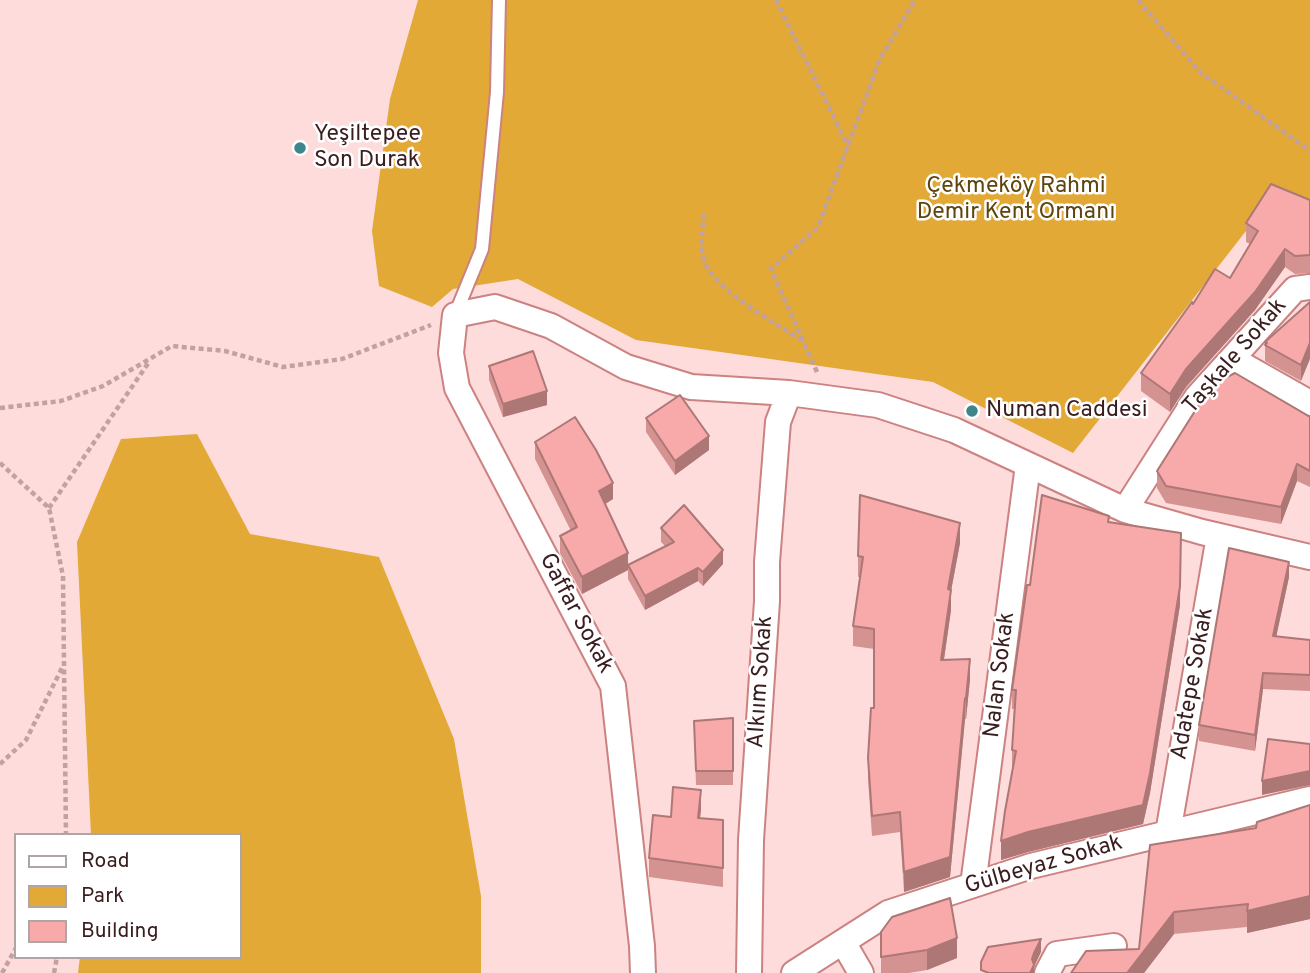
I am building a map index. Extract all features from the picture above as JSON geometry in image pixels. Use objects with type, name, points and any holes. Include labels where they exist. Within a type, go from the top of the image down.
[{"type":"street","name":"Taşkale Sokak","points":[[1125,510],[1196,397],[1295,289],[1310,287]]},
{"type":"street","points":[[455,315],[495,307],[551,326],[626,367],[691,387],[789,393],[878,405],[954,430],[1125,510],[1310,557]]},
{"type":"street","name":"Gaffar Sokak","points":[[455,315],[451,353],[457,388],[613,686],[643,973]]},
{"type":"street","points":[[1232,359],[1310,403]]},
{"type":"street","name":"Alkıım Sokak","points":[[749,973],[751,840],[767,601],[767,562],[778,422],[789,393]]},
{"type":"street","name":"Nalan Sokak","points":[[973,885],[1028,465]]},
{"type":"street","name":"Adatepe Sokak","points":[[1168,833],[1219,536]]},
{"type":"street","name":"Gülbeyaz Sokak","points":[[794,973],[888,914],[973,885],[1031,866],[1310,799]]},
{"type":"street","points":[[843,942],[861,973]]},
{"type":"street","points":[[1047,973],[1057,954],[1114,946]]},
{"type":"lane","points":[[455,315],[482,249],[497,92],[499,0]]},
{"type":"path","points":[[776,0],[848,146]]},
{"type":"path","points":[[830,398],[771,270],[818,227],[880,59],[915,0]]},
{"type":"path","points":[[1138,0],[1200,72],[1310,151]]},
{"type":"path","points":[[704,214],[702,253],[705,264],[719,282],[751,308],[803,340]]},
{"type":"path","points":[[0,408],[61,401],[103,386],[172,346],[225,351],[283,367],[342,359],[455,315]]},
{"type":"path","points":[[49,508],[151,358]]},
{"type":"path","points":[[0,463],[49,508],[63,576],[64,833]]},
{"type":"path","points":[[0,764],[26,740],[64,665]]},
{"type":"path","points":[[2,973],[14,952]]},
{"type":"green space","name":"Çekmeköy Rahmi Demir Kent Ormanı","points":[[418,0],[1310,0],[1310,208],[1274,195],[1073,453],[933,382],[636,340],[518,279],[453,289],[432,307],[379,286],[372,231],[390,99]]},
{"type":"green space","points":[[197,434],[250,534],[379,557],[454,739],[481,896],[481,973],[78,973],[80,959],[242,959],[242,833],[91,833],[77,542],[121,439]]},
{"type":"building","points":[[1271,184],[1310,200],[1310,255],[1295,256],[1285,249],[1255,292],[1186,369],[1170,394],[1141,373],[1192,302],[1193,304],[1215,269],[1230,278],[1258,231],[1246,223]]},
{"type":"building","points":[[1310,302],[1310,343],[1301,365],[1265,345],[1265,342]]},
{"type":"building","points":[[533,351],[547,391],[503,404],[489,366]]},
{"type":"building","points":[[1235,373],[1310,417],[1310,471],[1297,464],[1281,507],[1166,486],[1157,471],[1207,392]]},
{"type":"building","points":[[680,395],[709,436],[675,461],[646,418]]},
{"type":"building","points":[[575,417],[613,483],[599,491],[628,553],[582,577],[560,536],[577,527],[535,442]]},
{"type":"building","points":[[860,495],[960,523],[948,589],[951,590],[941,660],[970,659],[950,857],[904,872],[900,812],[872,816],[868,758],[871,708],[874,708],[874,629],[853,626],[863,557],[858,556]]},
{"type":"building","points":[[1042,495],[1109,516],[1108,522],[1181,533],[1180,586],[1143,805],[1001,841],[1016,751],[1012,750],[1016,690],[1012,690]]},
{"type":"building","points":[[684,505],[723,550],[703,572],[698,568],[645,596],[628,565],[674,542],[661,528]]},
{"type":"building","points":[[1229,548],[1289,562],[1273,636],[1310,640],[1310,675],[1263,673],[1255,735],[1199,725]]},
{"type":"building","points":[[733,718],[733,771],[696,771],[694,721]]},
{"type":"building","points":[[1268,739],[1310,744],[1310,771],[1262,781]]},
{"type":"building","points":[[673,787],[701,790],[698,818],[723,820],[723,868],[649,858],[653,815],[671,817]]},
{"type":"building","points":[[1310,805],[1310,896],[1247,911],[1248,904],[1174,912],[1127,973],[1071,973],[1086,951],[1139,949],[1150,845],[1256,828],[1257,822]]},
{"type":"building","points":[[950,898],[957,938],[927,950],[881,957],[881,932],[892,917]]},
{"type":"building","points":[[1041,939],[1032,959],[1034,965],[1030,973],[989,973],[981,970],[981,962],[988,947]]},
{"type":"place","name":"Yeşiltepee Son Durak","points":[[300,148]]},
{"type":"place","name":"Numan Caddesi","points":[[972,411]]}]
